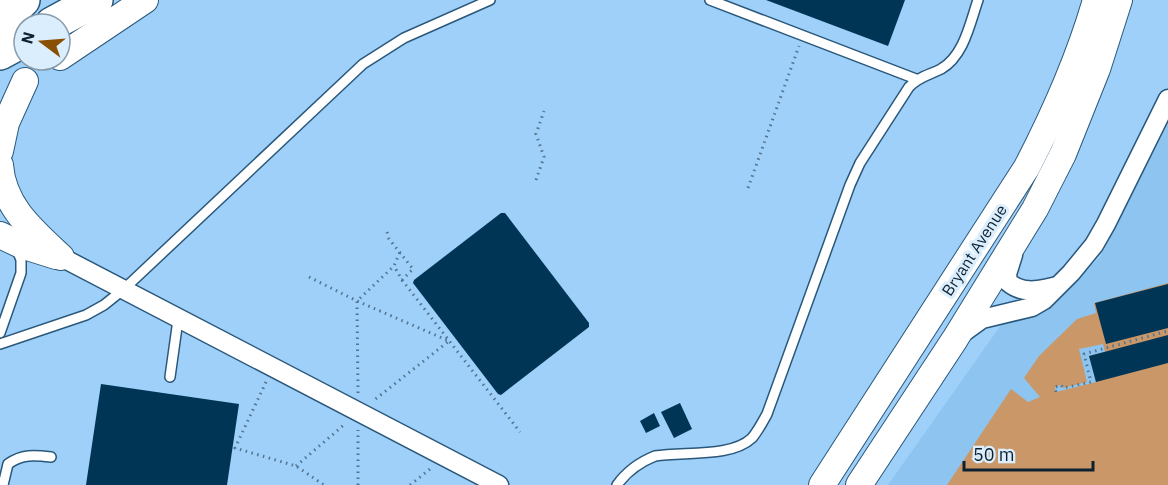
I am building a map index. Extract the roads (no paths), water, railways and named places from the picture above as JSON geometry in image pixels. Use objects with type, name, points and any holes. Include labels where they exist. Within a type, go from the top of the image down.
[{"type":"highway","points":[[0,22],[23,0]]},
{"type":"highway","points":[[72,13],[96,0]]},
{"type":"main road","points":[[72,49],[145,0]]},
{"type":"main road","name":"Bryant Avenue","points":[[822,485],[1027,167],[1068,82],[1096,0]]},
{"type":"main road","name":"Bryant Avenue","points":[[859,485],[955,339],[1035,209],[1063,154],[1097,69],[1119,0]]},
{"type":"main road","points":[[0,99],[39,72]]},
{"type":"main road","points":[[0,151],[6,123],[26,81]]},
{"type":"main road","points":[[0,165],[3,183],[16,211],[30,228],[61,257]]},
{"type":"main road","points":[[4,237],[61,257]]},
{"type":"street","points":[[955,339],[982,319],[1032,307],[1044,300],[1071,273],[1094,245],[1128,183],[1168,99]]},
{"type":"street","points":[[1018,239],[1007,274],[1008,282],[1013,286],[1030,291],[1057,286]]},
{"type":"street","points":[[61,257],[178,320],[499,485]]},
{"type":"lane","points":[[0,344],[86,315],[104,305],[124,289],[363,64],[404,38],[490,0]]},
{"type":"lane","points":[[710,0],[916,79]]},
{"type":"lane","points":[[617,485],[644,460],[656,456],[732,449],[750,440],[757,432],[767,414],[857,170],[903,95],[916,79],[942,68],[957,53],[978,0]]},
{"type":"lane","points":[[0,333],[22,267],[19,254],[4,237]]},
{"type":"lane","points":[[170,376],[178,320]]},
{"type":"lane","points":[[3,485],[8,464],[15,459],[30,454],[51,457]]}]
